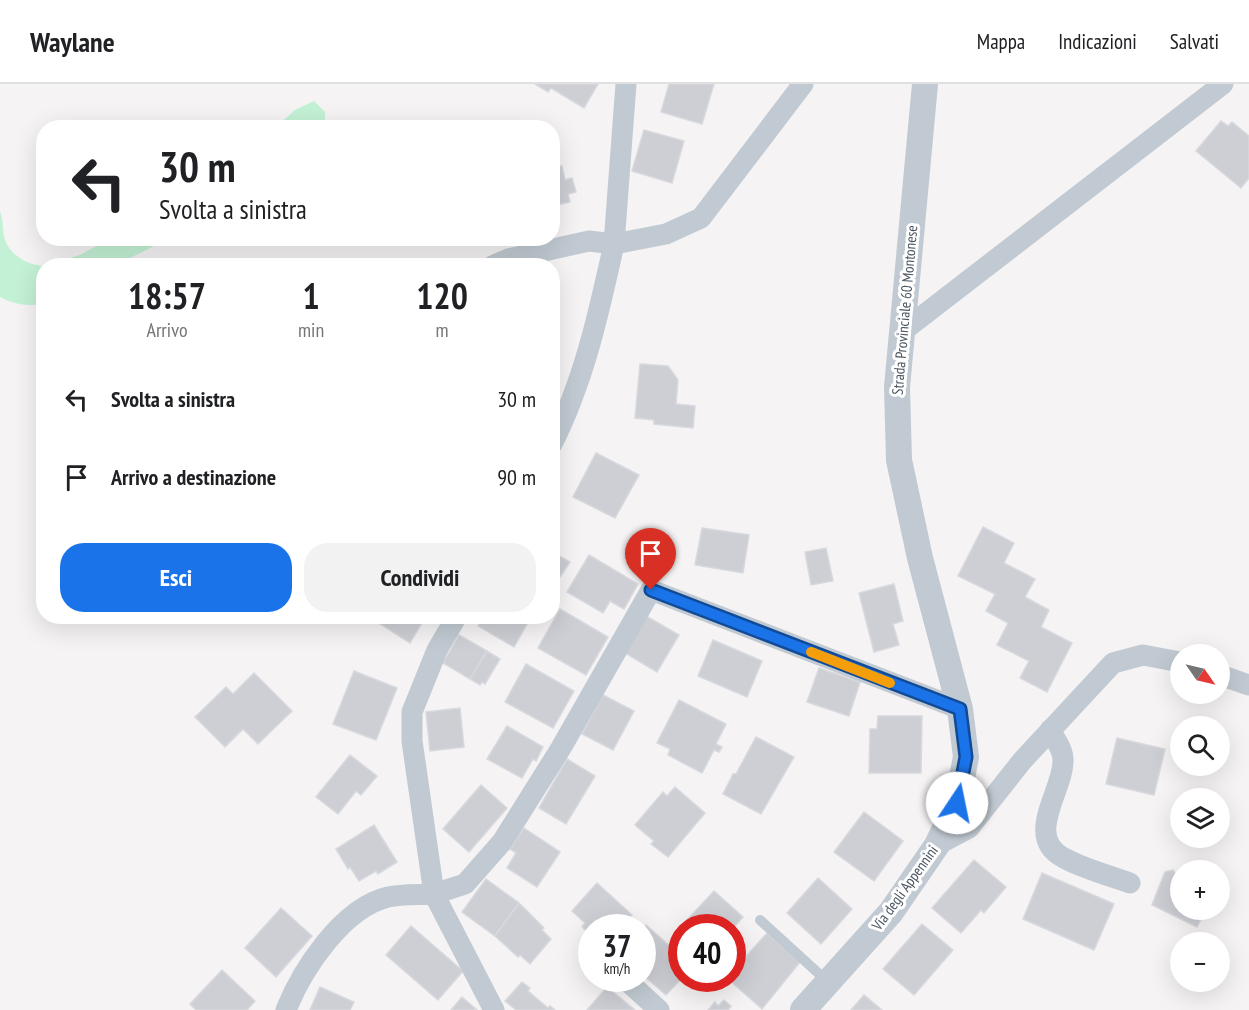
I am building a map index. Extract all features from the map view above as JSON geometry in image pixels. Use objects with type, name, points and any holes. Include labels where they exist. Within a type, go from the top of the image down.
[{"type":"street","points":[[560,428],[592,344],[614,244],[626,84]]},
{"type":"street","points":[[512,258],[589,241],[614,244],[666,234],[701,218],[803,84]]},
{"type":"street","name":"Strada Provinciale 60 Montonese","points":[[925,84],[897,387],[899,460],[920,558],[960,709]]},
{"type":"street","points":[[903,331],[1222,84]]},
{"type":"street","points":[[286,1010],[296,985],[335,932],[353,914],[387,897],[434,894],[465,884],[502,842],[561,748],[651,590],[960,709]]},
{"type":"street","points":[[452,624],[437,650],[412,712],[412,741],[434,894],[495,1010]]},
{"type":"street","points":[[937,845],[969,828],[1050,730],[1113,663],[1143,656],[1170,660]]},
{"type":"street","points":[[1230,678],[1249,685]]},
{"type":"street","name":"Via degli Appennini","points":[[803,1010],[891,912],[937,845],[957,803],[966,757],[960,709]]},
{"type":"street","points":[[1050,730],[1060,747],[1063,761],[1046,823],[1047,842],[1062,857],[1130,883]]},
{"type":"street","points":[[639,992],[659,1010]]},
{"type":"lane","points":[[760,920],[828,982]]},
{"type":"green space","points":[[314,101],[325,112],[325,120],[284,120],[295,110]]},
{"type":"green space","points":[[0,211],[5,240],[11,251],[26,262],[36,265],[36,305],[11,302],[0,297]]},
{"type":"green space","points":[[96,246],[154,246],[130,258],[70,258]]},
{"type":"building","points":[[535,84],[598,84],[584,108],[551,88],[548,92]]},
{"type":"building","points":[[669,84],[714,84],[702,124],[661,112]]},
{"type":"building","points":[[1221,121],[1228,126],[1232,122],[1249,136],[1249,178],[1241,188],[1196,151]]},
{"type":"building","points":[[644,130],[684,141],[672,183],[632,171]]},
{"type":"building","points":[[560,166],[562,166],[565,180],[572,178],[576,192],[568,194],[570,202],[560,204]]},
{"type":"building","points":[[640,364],[668,366],[678,380],[676,404],[695,406],[693,428],[654,424],[654,420],[635,418]]},
{"type":"building","points":[[596,453],[639,475],[615,518],[573,497]]},
{"type":"building","points":[[983,527],[1014,543],[1004,563],[1035,579],[1025,597],[1049,610],[1041,627],[1072,643],[1047,692],[1020,678],[1029,661],[997,645],[1008,623],[986,611],[995,594],[958,576]]},
{"type":"building","points":[[702,528],[749,535],[743,573],[695,565]]},
{"type":"building","points":[[826,548],[833,581],[811,585],[805,552]]},
{"type":"building","points":[[589,555],[638,584],[624,609],[610,601],[603,613],[567,592]]},
{"type":"building","points":[[560,556],[570,562],[560,577]]},
{"type":"building","points":[[894,584],[903,621],[893,624],[899,645],[874,652],[859,593]]},
{"type":"building","points":[[560,609],[608,637],[586,675],[538,648],[552,624],[560,624]]},
{"type":"building","points":[[646,616],[679,635],[657,672],[625,653]]},
{"type":"building","points":[[380,624],[421,624],[410,643]]},
{"type":"building","points":[[479,624],[527,624],[514,647],[478,626]]},
{"type":"building","points":[[459,635],[487,651],[470,679],[443,663]]},
{"type":"building","points":[[713,640],[762,661],[747,697],[698,676]]},
{"type":"building","points":[[487,651],[500,659],[485,684],[482,682],[480,685],[470,679]]},
{"type":"building","points":[[526,664],[574,691],[553,728],[505,702]]},
{"type":"building","points":[[819,668],[860,682],[849,716],[807,702]]},
{"type":"building","points":[[354,671],[397,688],[376,740],[333,724]]},
{"type":"building","points":[[254,673],[292,711],[258,744],[243,729],[225,747],[195,717],[226,687],[233,694]]},
{"type":"building","points":[[603,695],[634,711],[613,750],[582,734]]},
{"type":"building","points":[[679,700],[726,724],[716,744],[722,747],[719,752],[714,750],[702,773],[668,755],[670,749],[657,743]]},
{"type":"building","points":[[460,708],[464,747],[430,751],[426,712]]},
{"type":"building","points":[[878,716],[922,716],[921,773],[869,773],[870,729],[877,729]]},
{"type":"building","points":[[507,726],[543,747],[536,761],[533,759],[522,778],[487,759]]},
{"type":"building","points":[[756,737],[794,757],[761,814],[723,794]]},
{"type":"building","points":[[1117,738],[1165,749],[1154,795],[1106,784]]},
{"type":"building","points":[[350,755],[377,776],[361,795],[356,791],[338,814],[316,797]]},
{"type":"building","points":[[567,759],[595,776],[566,824],[539,808]]},
{"type":"building","points":[[481,785],[507,808],[469,852],[443,829]]},
{"type":"building","points":[[675,787],[705,813],[668,857],[651,844],[654,841],[635,825],[663,792],[667,796]]},
{"type":"building","points":[[864,812],[903,841],[874,881],[834,852]]},
{"type":"building","points":[[374,825],[397,862],[378,874],[376,871],[359,881],[350,867],[348,869],[336,849]]},
{"type":"building","points":[[524,828],[560,852],[537,887],[507,868],[516,853],[510,849]]},
{"type":"building","points":[[974,860],[1006,887],[984,913],[981,910],[961,933],[932,908]]},
{"type":"building","points":[[1170,871],[1170,914],[1152,905],[1165,872]]},
{"type":"building","points":[[1042,873],[1114,904],[1094,950],[1023,919]]},
{"type":"building","points":[[818,878],[852,909],[821,944],[787,913]]},
{"type":"building","points":[[486,879],[519,903],[495,936],[462,912]]},
{"type":"building","points":[[597,883],[631,914],[578,914],[578,917],[572,911]]},
{"type":"building","points":[[714,891],[740,914],[693,914]]},
{"type":"building","points":[[519,903],[544,928],[542,930],[551,939],[530,964],[520,955],[518,957],[495,936]]},
{"type":"building","points":[[281,908],[312,936],[276,977],[245,948]]},
{"type":"building","points":[[1183,920],[1200,920],[1197,927]]},
{"type":"building","points":[[922,924],[953,950],[914,995],[883,969]]},
{"type":"building","points":[[411,926],[463,971],[438,1000],[386,955]]},
{"type":"building","points":[[767,933],[800,962],[762,1009],[743,992],[746,992],[746,956]]},
{"type":"building","points":[[656,934],[668,944],[669,992],[666,995],[656,986]]},
{"type":"building","points":[[222,970],[255,1001],[247,1010],[196,1010],[190,1004]]},
{"type":"building","points":[[522,982],[530,988],[528,991],[548,1008],[550,1006],[555,1010],[516,1010],[505,1001]]},
{"type":"building","points":[[320,987],[354,1002],[350,1010],[310,1010]]},
{"type":"building","points":[[603,992],[613,992],[635,1010],[587,1010]]},
{"type":"building","points":[[864,995],[882,1010],[851,1010]]},
{"type":"building","points":[[462,997],[477,1010],[451,1010]]},
{"type":"building","points":[[724,1000],[731,1006],[728,1010],[708,1010],[715,1002],[718,1006]]},
{"type":"slow traffic","points":[[811,652],[890,683]]},
{"type":"route","points":[[651,590],[960,709],[966,757],[957,803]]}]
